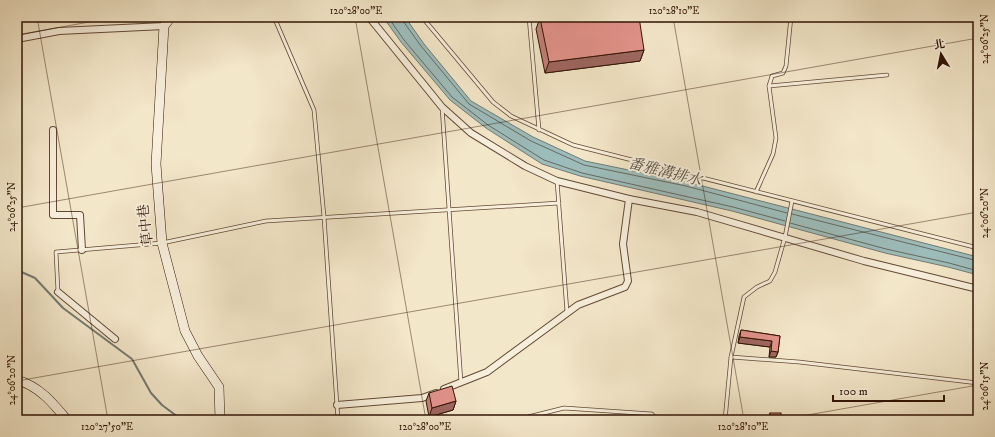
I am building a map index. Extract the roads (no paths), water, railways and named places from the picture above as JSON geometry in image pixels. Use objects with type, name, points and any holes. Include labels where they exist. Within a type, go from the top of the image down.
[{"type":"street","points":[[17,39],[59,31],[164,22],[171,17]]},
{"type":"street","points":[[369,17],[442,108],[471,133],[492,147],[557,181],[629,199],[697,212],[864,261],[978,289]]},
{"type":"street","name":"草中巷","points":[[164,22],[156,164],[162,244],[185,331],[198,356],[219,387],[220,420]]},
{"type":"street","points":[[53,130],[53,215],[80,215],[82,250]]},
{"type":"street","points":[[337,405],[422,398],[461,383],[487,372],[578,305],[625,287],[628,281],[623,244],[629,199]]},
{"type":"street","points":[[58,292],[115,339]]},
{"type":"street","points":[[17,380],[31,385],[49,398],[67,420]]},
{"type":"lane","points":[[274,17],[314,110],[324,217],[338,420]]},
{"type":"lane","points":[[422,17],[493,102],[511,116],[573,146],[978,248]]},
{"type":"lane","points":[[529,17],[540,130]]},
{"type":"lane","points":[[756,192],[775,147],[776,138],[769,86],[772,76],[783,73],[786,66],[791,17]]},
{"type":"lane","points":[[769,86],[887,75]]},
{"type":"lane","points":[[442,108],[461,383]]},
{"type":"lane","points":[[557,181],[567,314]]},
{"type":"lane","points":[[725,420],[731,357],[744,297],[757,287],[770,281],[775,272],[785,237],[792,201]]},
{"type":"lane","points":[[58,292],[56,252],[162,244],[266,221],[559,203]]},
{"type":"lane","points":[[731,357],[798,362],[978,383]]},
{"type":"lane","points":[[490,420],[490,418],[528,417],[564,408],[652,414],[656,420]]},
{"type":"water","points":[[383,17],[405,17],[424,44],[471,101],[533,137],[585,161],[687,182],[978,257],[978,275],[885,253],[732,211],[580,176],[542,164],[486,128],[450,100],[401,42]]},
{"type":"waterway","points":[[17,270],[35,278],[63,308],[132,359],[151,393],[162,405],[178,417],[188,420]]},
{"type":"water label","name":"番雅溝排水","points":[[665,172]]}]
